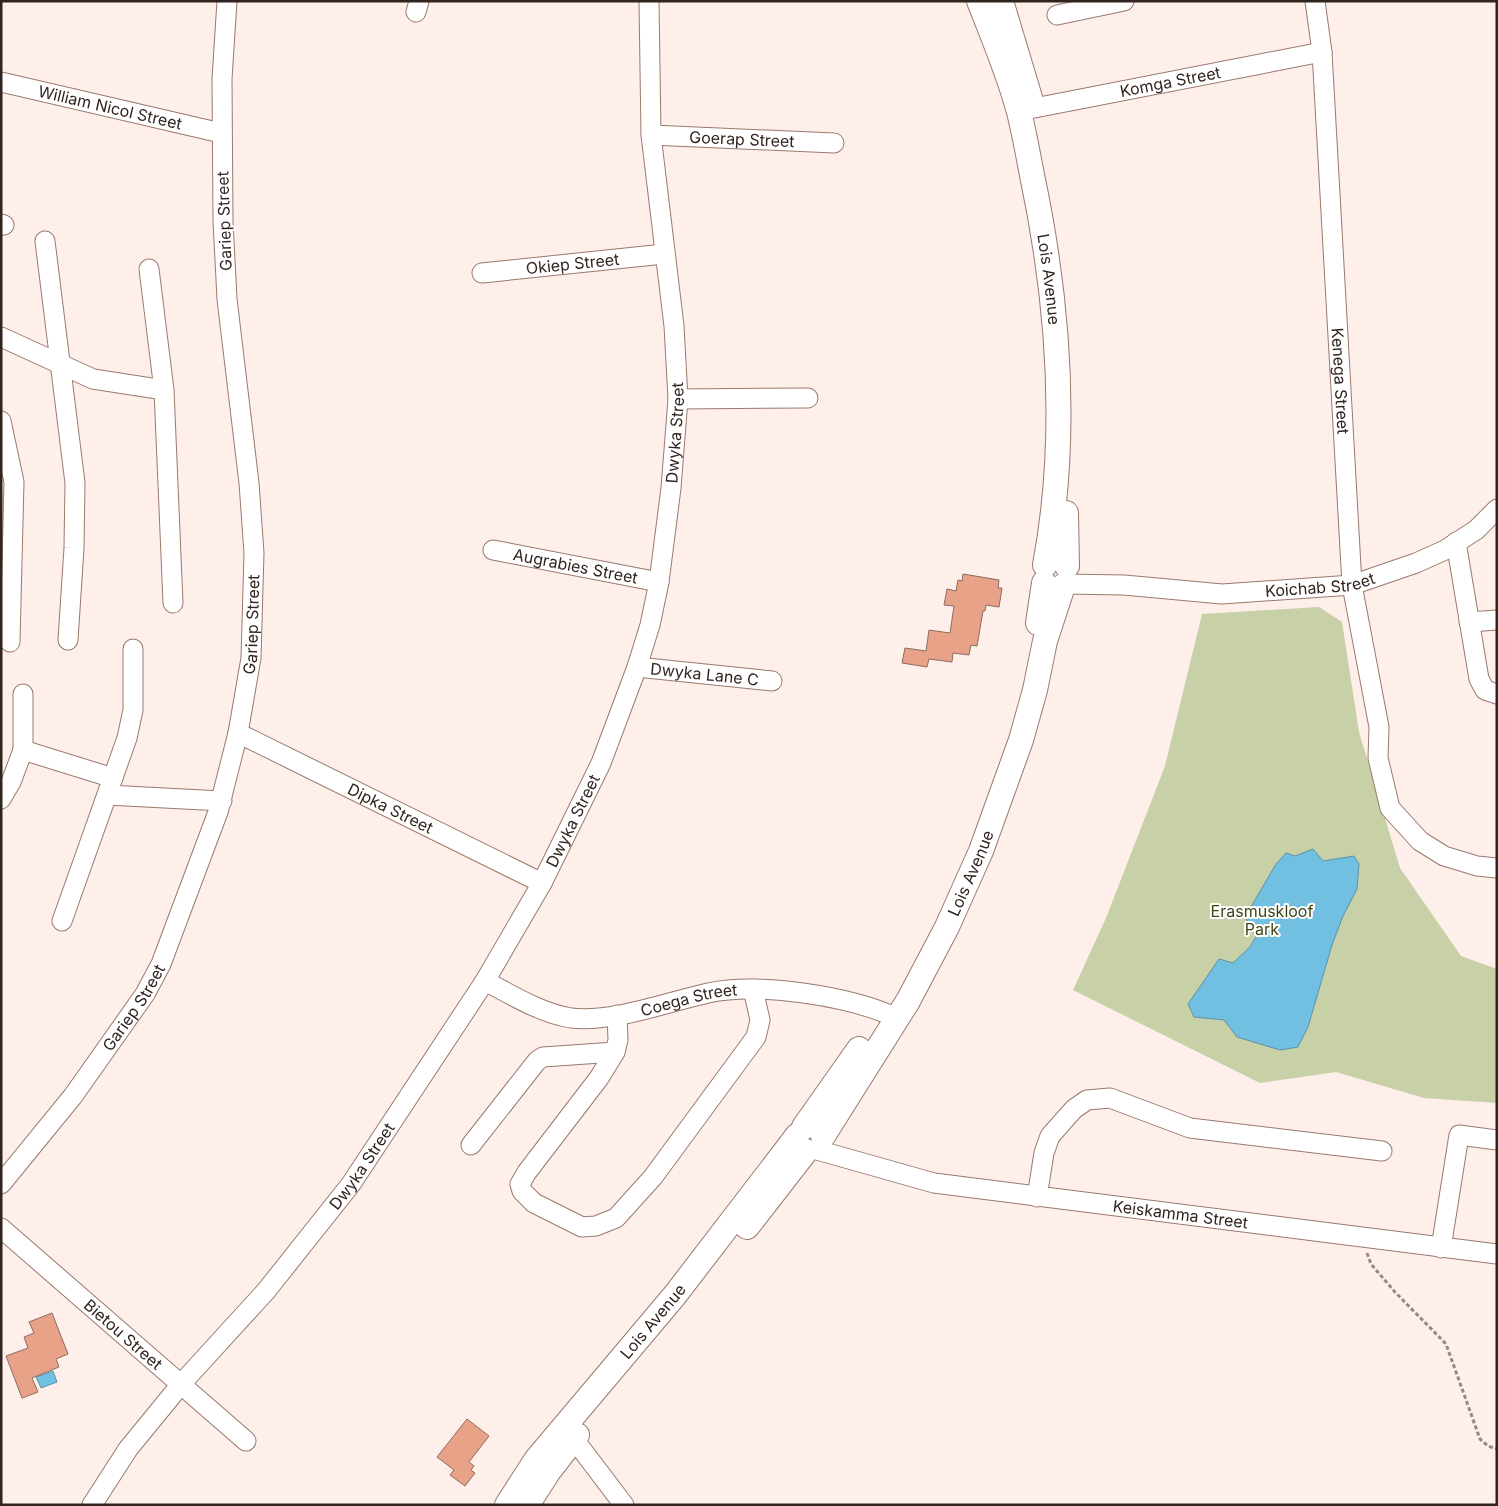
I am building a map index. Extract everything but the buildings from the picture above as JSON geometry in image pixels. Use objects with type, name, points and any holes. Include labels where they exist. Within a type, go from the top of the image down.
[{"type":"street","name":"Gariep Street","points":[[1,1184],[73,1096],[145,994],[164,956],[222,801],[238,733],[251,658],[254,554],[248,474],[227,299],[222,221],[221,133],[227,1]]},
{"type":"street","name":"Dwyka Street","points":[[92,1505],[128,1449],[182,1383],[266,1291],[351,1184],[484,981],[542,884],[601,763],[637,667],[650,625],[659,582],[671,488],[678,399],[674,326],[650,135],[649,1]]},
{"type":"street","name":"Lois Avenue","points":[[979,1],[1026,110]]},
{"type":"street","name":"Lois Avenue","points":[[527,1505],[569,1433],[675,1295],[812,1140],[852,1060],[891,1014],[911,970],[935,926],[966,858],[997,779],[1032,656],[1059,576],[1055,505],[1058,466],[1057,355],[1054,310],[1026,110],[1001,1]]},
{"type":"street","points":[[1057,15],[1077,6],[1124,1]]},
{"type":"street","name":"Kenega Street","points":[[1315,1],[1322,52],[1352,585],[1379,727],[1378,758],[1390,808],[1420,841],[1444,856],[1477,866],[1497,868]]},
{"type":"street","name":"Komga Street","points":[[1026,110],[1322,52]]},
{"type":"street","name":"William Nicol Street","points":[[1,82],[221,133]]},
{"type":"street","name":"Goerap Street","points":[[650,135],[834,143]]},
{"type":"street","points":[[45,241],[59,364],[71,434],[75,483],[74,548],[68,640]]},
{"type":"street","name":"Okiep Street","points":[[482,273],[664,254]]},
{"type":"street","points":[[149,269],[164,390],[173,603]]},
{"type":"street","points":[[1,337],[93,379],[164,390]]},
{"type":"street","points":[[678,399],[808,398]]},
{"type":"street","points":[[1,421],[14,482],[10,642]]},
{"type":"street","name":"Koichab Street","points":[[1059,576],[1124,586],[1222,594],[1352,585],[1416,563],[1476,530],[1497,509]]},
{"type":"street","points":[[1456,542],[1482,686],[1486,690],[1497,694]]},
{"type":"street","name":"Augrabies Street","points":[[493,550],[659,582]]},
{"type":"street","points":[[1469,622],[1497,620]]},
{"type":"street","points":[[62,922],[126,738],[133,710],[133,649]]},
{"type":"street","name":"Dwyka Lane C","points":[[637,667],[772,681]]},
{"type":"street","points":[[1,799],[11,782],[23,750],[23,694]]},
{"type":"street","name":"Dipka Street","points":[[238,733],[542,884]]},
{"type":"street","points":[[23,750],[110,787],[222,801]]},
{"type":"street","name":"Coega Street","points":[[484,981],[552,1014],[594,1019],[711,992],[753,990],[841,1000],[891,1014]]},
{"type":"street","points":[[617,1015],[618,1040],[615,1052],[599,1078],[527,1172],[520,1184],[528,1198],[582,1227],[596,1226],[616,1218],[653,1177],[756,1037],[760,1020],[753,990]]},
{"type":"street","points":[[471,1145],[536,1061],[543,1057],[615,1052]]},
{"type":"street","points":[[1037,1197],[1044,1153],[1050,1136],[1074,1109],[1087,1100],[1110,1098],[1190,1128],[1382,1151]]},
{"type":"street","points":[[1441,1248],[1459,1135],[1497,1140]]},
{"type":"street","name":"Keiskamma Street","points":[[812,1140],[854,1154],[866,1164],[934,1183],[1497,1254]]},
{"type":"street","name":"Bietou Street","points":[[1,1228],[182,1383],[246,1441]]},
{"type":"street","name":"Lois Avenue","points":[[507,1505],[536,1460],[569,1433]]},
{"type":"street","points":[[569,1433],[624,1505]]},
{"type":"path","points":[[1360,1238],[1372,1264],[1446,1344],[1480,1439],[1488,1446],[1497,1449]]},
{"type":"green space","name":"Erasmuskloof Park","points":[[1319,607],[1342,622],[1359,732],[1400,868],[1461,956],[1497,969],[1497,1103],[1424,1098],[1336,1072],[1260,1083],[1073,990],[1106,918],[1165,766],[1202,614]]},
{"type":"water","points":[[1313,849],[1323,861],[1354,856],[1359,864],[1357,889],[1343,916],[1332,945],[1308,1027],[1298,1047],[1280,1050],[1237,1037],[1224,1020],[1194,1017],[1188,1004],[1219,959],[1233,963],[1249,948],[1256,937],[1245,917],[1276,864],[1286,853],[1295,856]]},
{"type":"water","points":[[53,1371],[57,1382],[41,1388],[36,1377]]}]
